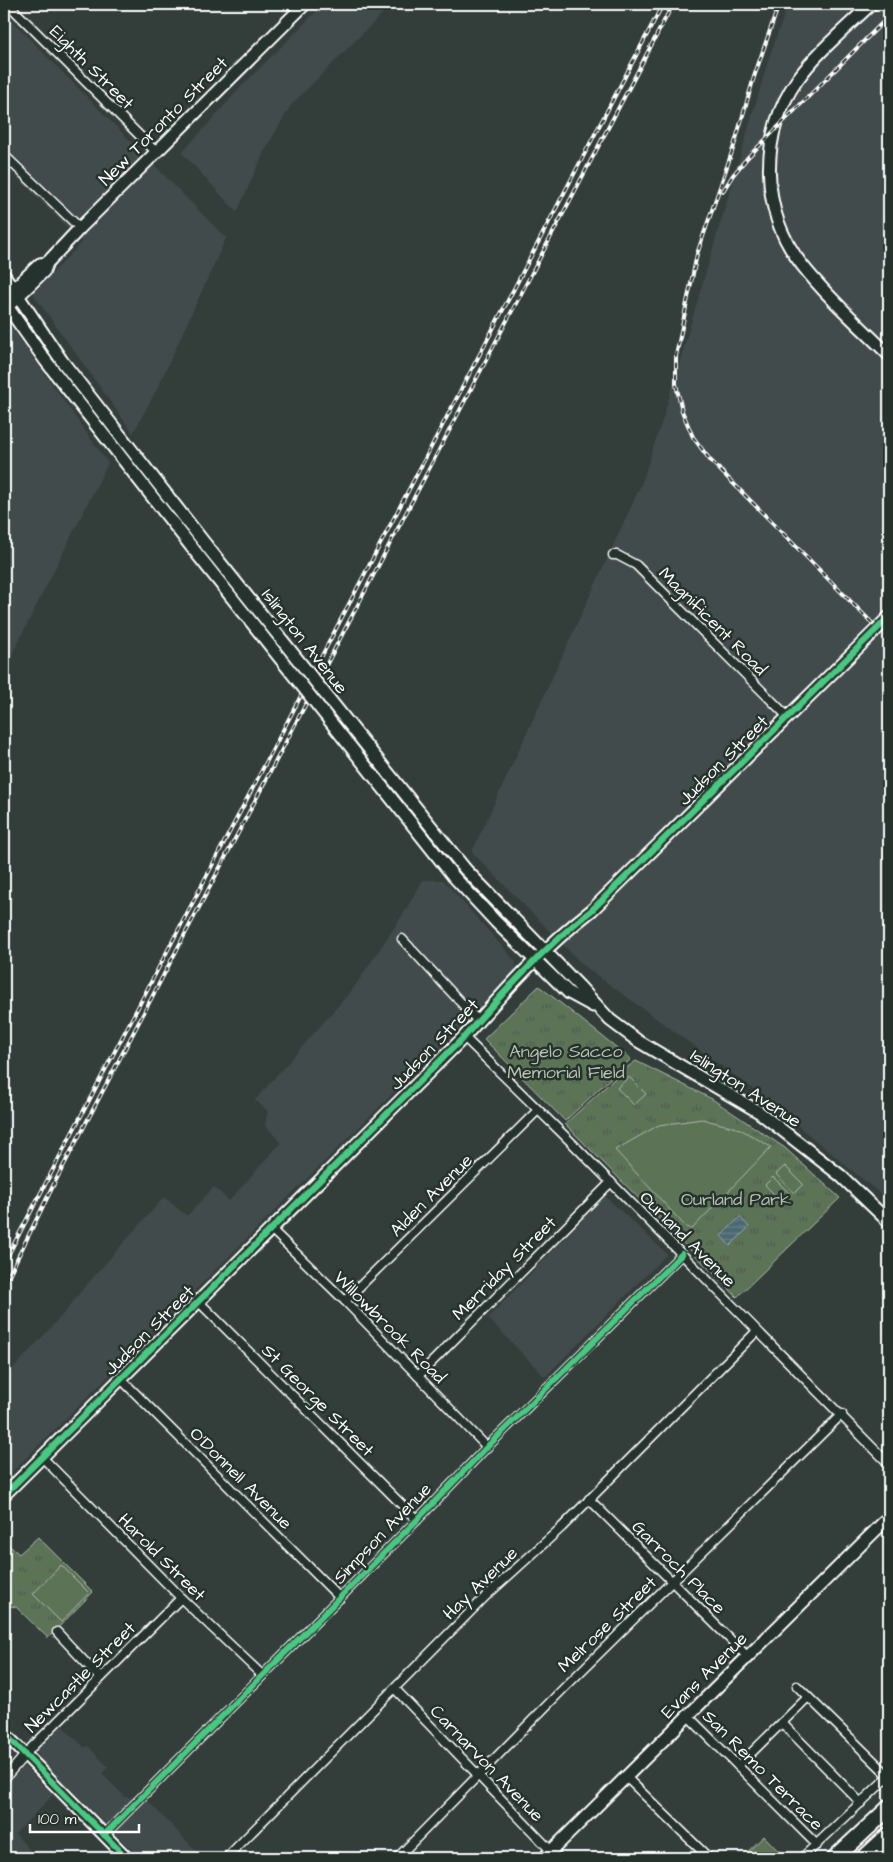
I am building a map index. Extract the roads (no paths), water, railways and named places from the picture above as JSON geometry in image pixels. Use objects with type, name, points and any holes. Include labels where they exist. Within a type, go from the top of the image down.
[{"type":"highway","points":[[836,1858],[889,1808]]},
{"type":"highway","points":[[864,1858],[889,1835]]},
{"type":"main road","name":"New Toronto Street","points":[[5,304],[40,264],[47,263],[305,4]]},
{"type":"main road","points":[[871,4],[808,67],[787,97],[772,137],[769,174],[774,209],[779,226],[792,252],[815,280],[889,355]]},
{"type":"main road","name":"Islington Avenue","points":[[4,275],[62,361],[130,448],[464,870],[543,959],[569,993],[601,1011],[638,1040],[759,1112],[841,1176],[889,1222]]},
{"type":"main road","name":"Islington Avenue","points":[[5,304],[45,360],[120,456],[454,877],[496,922],[543,959]]},
{"type":"main road","name":"Judson Street","points":[[4,1495],[482,1018],[503,1002],[576,922],[592,910],[889,617]]},
{"type":"main road","name":"Evans Avenue","points":[[551,1856],[626,1777],[889,1517]]},
{"type":"main road","points":[[4,1733],[127,1858]]},
{"type":"street","name":"Eighth Street","points":[[8,4],[156,152]]},
{"type":"street","points":[[4,155],[80,228]]},
{"type":"street","name":"Magnificent Road","points":[[613,556],[617,555],[636,565],[788,717]]},
{"type":"street","points":[[402,939],[482,1018]]},
{"type":"street","name":"Ourland Avenue","points":[[464,1037],[842,1414],[889,1464]]},
{"type":"street","name":"Alden Avenue","points":[[345,1301],[538,1110]]},
{"type":"street","name":"Merriday Street","points":[[418,1376],[611,1182]]},
{"type":"street","name":"Willowbrook Road","points":[[271,1229],[345,1301],[487,1446]]},
{"type":"street","name":"Simpson Avenue","points":[[104,1835],[417,1520],[487,1446],[682,1254]]},
{"type":"street","name":"St George Street","points":[[199,1302],[417,1520]]},
{"type":"street","name":"Hay Avenue","points":[[226,1858],[486,1596],[562,1527],[757,1331]]},
{"type":"street","name":"O'Donnell Avenue","points":[[121,1379],[340,1598]]},
{"type":"street","name":"Melrose Street","points":[[396,1858],[565,1686],[842,1414]]},
{"type":"street","name":"Harold Street","points":[[42,1457],[181,1598],[262,1675]]},
{"type":"street","name":"Garroch Place","points":[[589,1498],[748,1657]]},
{"type":"street","name":"Newcastle Street","points":[[4,1779],[100,1678],[181,1598]]},
{"type":"street","points":[[57,1632],[100,1678]]},
{"type":"street","points":[[797,1686],[889,1776],[802,1858]]},
{"type":"street","name":"Carnarvon Avenue","points":[[395,1689],[551,1856]]},
{"type":"street","points":[[738,1766],[808,1697]]},
{"type":"street","name":"San Remo Terrace","points":[[688,1716],[817,1845]]},
{"type":"street","points":[[782,1723],[861,1803]]},
{"type":"street","points":[[626,1777],[709,1858]]},
{"type":"water","points":[[740,1217],[749,1227],[730,1246],[721,1236]]},
{"type":"railway","points":[[4,1263],[663,4]]},
{"type":"railway","points":[[4,1285],[55,1182],[673,4]]},
{"type":"railway","points":[[779,4],[697,254],[676,356],[676,384],[682,411],[693,437],[710,460],[877,628]]},
{"type":"railway","points":[[723,191],[748,157],[889,16]]},
{"type":"park label","name":"Angelo Sacco Memorial Field","points":[[566,1061]]},
{"type":"park label","name":"Ourland Park","points":[[736,1199]]}]
